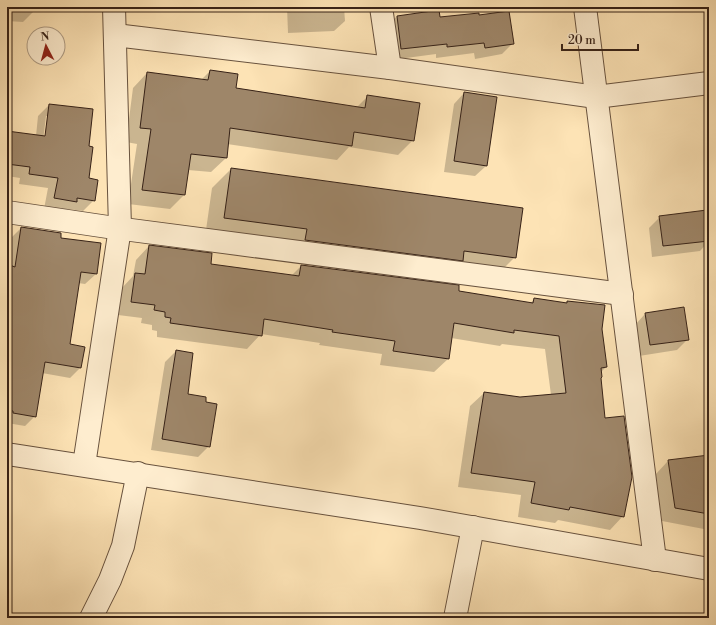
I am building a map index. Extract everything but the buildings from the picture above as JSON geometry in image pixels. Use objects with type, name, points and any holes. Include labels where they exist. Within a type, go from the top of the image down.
[{"type":"street","points":[[84,465],[120,228],[114,7]]},
{"type":"street","points":[[381,7],[390,68]]},
{"type":"street","points":[[585,7],[655,560]]},
{"type":"street","points":[[115,35],[390,68],[596,97],[709,83]]},
{"type":"street","points":[[7,212],[622,294]]},
{"type":"street","points":[[7,454],[138,473],[473,527],[709,569]]},
{"type":"street","points":[[91,618],[110,580],[123,546],[138,473]]},
{"type":"street","points":[[456,618],[473,527]]}]
